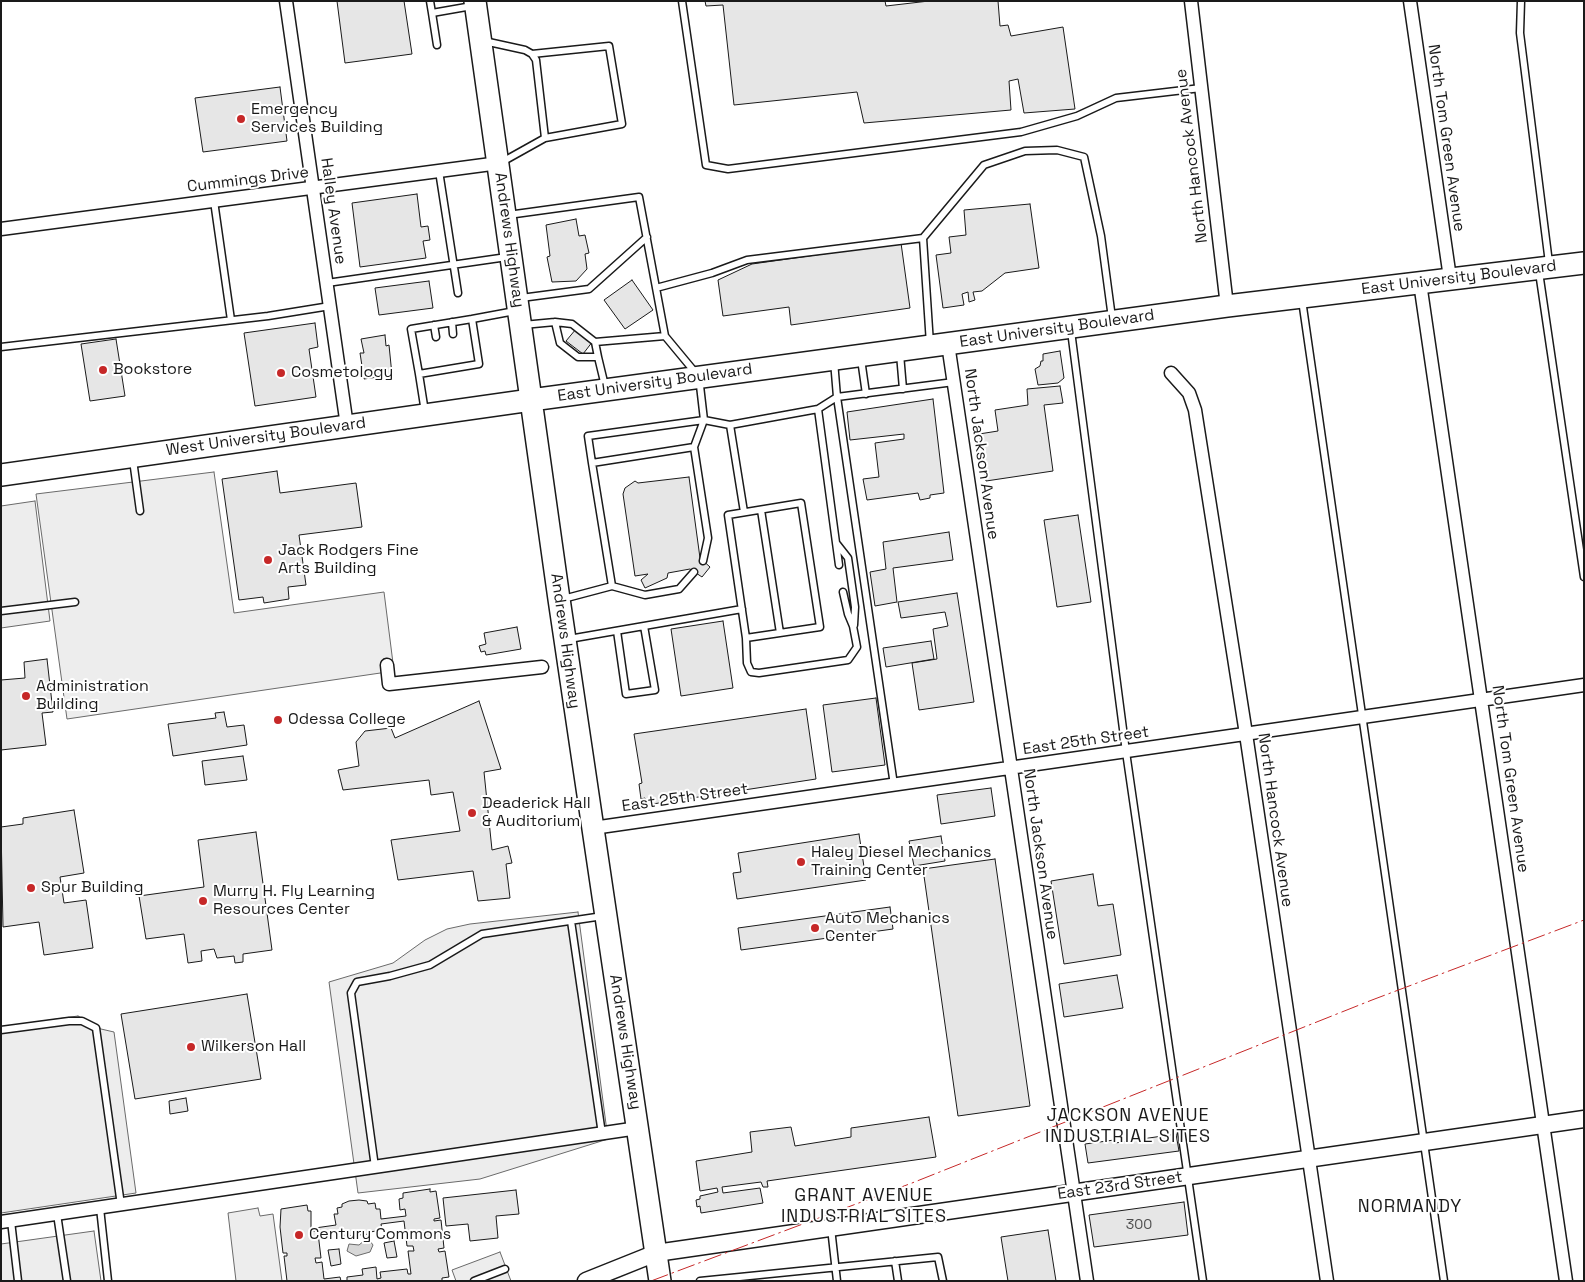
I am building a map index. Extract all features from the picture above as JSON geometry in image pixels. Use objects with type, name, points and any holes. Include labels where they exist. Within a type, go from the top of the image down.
[{"type":"main road","name":"Andrews Highway","points":[[475,4],[592,828],[660,1281]]},
{"type":"main road","name":"East University Boulevard","points":[[530,400],[1226,306],[1584,263]]},
{"type":"main road","name":"West University Boulevard","points":[[1,475],[530,400]]},
{"type":"street","name":"Halley Avenue","points":[[286,1],[347,426]]},
{"type":"street","name":"North Tom Green Avenue","points":[[1410,1],[1450,278]]},
{"type":"street","name":"North Hancock Avenue","points":[[1190,4],[1226,306]]},
{"type":"street","name":"Cummings Drive","points":[[1,229],[499,163]]},
{"type":"street","name":"North Tom Green Avenue","points":[[1420,283],[1566,1281]]},
{"type":"street","name":"North Jackson Avenue","points":[[939,345],[954,382],[1087,1281]]},
{"type":"street","name":"North Hancock Avenue","points":[[1171,373],[1189,393],[1195,410],[1246,734],[1327,1281]]},
{"type":"street","points":[[386,665],[390,684],[542,667]]},
{"type":"street","name":"East 25th Street","points":[[592,828],[1584,685]]},
{"type":"street","name":"East 23rd Street","points":[[586,1281],[656,1253],[1584,1118]]},
{"type":"street","points":[[6,1222],[638,1128]]},
{"type":"lane","points":[[430,1],[437,45]]},
{"type":"lane","points":[[682,1],[706,164],[728,169],[1021,132],[1077,116],[1116,98],[1201,88]]},
{"type":"lane","points":[[1521,1],[1520,34],[1544,268],[1584,576]]},
{"type":"lane","points":[[432,13],[475,4]]},
{"type":"lane","points":[[481,41],[525,50],[532,54],[536,60],[545,138]]},
{"type":"lane","points":[[499,163],[545,138],[622,124],[609,46],[532,54]]},
{"type":"lane","points":[[656,288],[712,273],[747,260],[923,238],[984,165],[1025,150],[1057,150],[1084,157],[1101,236],[1113,322]]},
{"type":"lane","points":[[439,171],[458,293]]},
{"type":"lane","points":[[506,216],[639,197],[665,336],[699,377],[704,420],[694,447],[708,538],[703,561]]},
{"type":"lane","points":[[214,201],[231,320]]},
{"type":"lane","points":[[426,415],[411,329],[519,311],[589,289],[647,237]]},
{"type":"lane","points":[[923,238],[939,345]]},
{"type":"lane","points":[[327,283],[511,256]]},
{"type":"lane","points":[[1301,297],[1444,1281]]},
{"type":"lane","points":[[1,347],[52,339],[122,334],[330,306]]},
{"type":"lane","points":[[519,311],[555,322],[572,324],[595,342],[606,390]]},
{"type":"lane","points":[[419,374],[459,365],[479,364],[472,319]]},
{"type":"lane","points":[[452,322],[453,334]]},
{"type":"lane","points":[[555,322],[560,343],[578,357],[598,357]]},
{"type":"lane","points":[[434,325],[436,336]]},
{"type":"lane","points":[[1070,327],[1126,752],[1203,1281]]},
{"type":"lane","points":[[595,342],[665,336]]},
{"type":"lane","points":[[900,350],[903,389]]},
{"type":"lane","points":[[860,356],[866,394]]},
{"type":"lane","points":[[833,359],[837,398],[894,785]]},
{"type":"lane","points":[[612,586],[588,436],[704,420],[730,425],[818,409],[837,398],[954,382]]},
{"type":"lane","points":[[818,409],[839,564]]},
{"type":"lane","points":[[730,425],[744,512]]},
{"type":"lane","points":[[592,463],[694,447]]},
{"type":"lane","points":[[133,456],[140,510]]},
{"type":"lane","points":[[746,638],[820,627],[801,504],[728,515],[746,638],[747,663],[750,672],[759,673],[848,660],[857,647],[854,626],[855,607],[848,558],[837,543]]},
{"type":"lane","points":[[761,510],[780,633]]},
{"type":"lane","points":[[559,600],[612,586],[645,595],[679,589],[694,572]]},
{"type":"lane","points":[[844,592],[848,614],[854,626]]},
{"type":"lane","points":[[1,611],[75,602]]},
{"type":"lane","points":[[565,640],[742,609]]},
{"type":"lane","points":[[617,631],[626,694],[654,690],[644,626]]},
{"type":"lane","points":[[375,1167],[351,993],[358,982],[390,976],[430,965],[482,934],[606,915]]},
{"type":"lane","points":[[571,921],[602,1134]]},
{"type":"lane","points":[[1,1030],[69,1021],[82,1021],[96,1028],[120,1205]]},
{"type":"lane","points":[[100,1208],[108,1281]]},
{"type":"lane","points":[[57,1214],[67,1281]]},
{"type":"lane","points":[[6,1222],[18,1281]]},
{"type":"lane","points":[[831,1228],[837,1281]]},
{"type":"lane","points":[[700,1281],[938,1257],[942,1281]]},
{"type":"lane","points":[[895,1261],[898,1281]]},
{"type":"lane","points":[[474,1281],[505,1269]]},
{"type":"shaded area","points":[[214,472],[234,613],[384,592],[394,671],[67,719],[36,494]]},
{"type":"shaded area","points":[[35,501],[50,621],[1,628],[1,506]]},
{"type":"shaded area","points":[[578,912],[608,1139],[480,1179],[358,1193],[329,982],[393,963],[425,940],[447,929],[470,924]]},
{"type":"shaded area","points":[[78,1016],[101,1029],[114,1032],[136,1193],[1,1213],[1,1027]]},
{"type":"shaded area","points":[[258,1208],[260,1216],[273,1214],[282,1281],[236,1281],[228,1213]]},
{"type":"shaded area","points":[[94,1231],[101,1281],[1,1281],[1,1244]]},
{"type":"shaded area","points":[[365,1240],[370,1241],[373,1245],[370,1252],[356,1256],[347,1251],[349,1244],[359,1245]]},
{"type":"shaded area","points":[[500,1252],[511,1281],[456,1281],[452,1270]]},
{"type":"building","points":[[337,1],[404,1],[412,54],[345,63]]},
{"type":"building","points":[[705,1],[885,1],[886,6],[929,1],[998,1],[1000,26],[1008,25],[1011,36],[1063,27],[1075,109],[1024,113],[1018,79],[1009,81],[1011,110],[864,123],[857,92],[734,105],[723,5],[706,6]]},
{"type":"building","name":"Emergency Services Building","points":[[280,87],[287,141],[203,152],[195,98]]},
{"type":"building","points":[[417,194],[421,227],[428,226],[430,240],[423,241],[426,258],[360,267],[352,203]]},
{"type":"building","points":[[1030,204],[1039,268],[1005,273],[982,291],[973,292],[975,300],[969,302],[968,292],[962,294],[964,305],[943,308],[936,255],[951,253],[949,237],[966,235],[964,210]]},
{"type":"building","points":[[576,219],[579,236],[585,235],[589,253],[585,254],[587,269],[576,281],[552,282],[547,257],[550,256],[546,225]]},
{"type":"building","points":[[901,243],[910,308],[791,325],[789,307],[723,316],[718,280],[752,264]]},
{"type":"building","points":[[632,280],[653,310],[625,329],[604,300]]},
{"type":"building","points":[[429,281],[433,308],[379,315],[375,288]]},
{"type":"building","name":"Cosmetology","points":[[315,323],[318,347],[309,349],[316,397],[255,406],[244,333]]},
{"type":"building","points":[[576,329],[593,341],[583,354],[566,341]]},
{"type":"building","points":[[385,335],[386,346],[389,345],[392,375],[364,379],[360,353],[364,353],[361,339]]},
{"type":"building","name":"Bookstore","points":[[116,339],[125,396],[90,401],[81,344]]},
{"type":"building","points":[[1060,351],[1064,378],[1058,383],[1038,385],[1035,369],[1043,361],[1043,354]]},
{"type":"building","points":[[1060,386],[1063,403],[1044,405],[1053,471],[986,481],[979,434],[998,431],[995,410],[1028,405],[1027,389]]},
{"type":"building","points":[[933,399],[944,493],[930,495],[930,498],[920,500],[918,493],[867,500],[863,479],[879,477],[875,443],[904,439],[904,434],[850,440],[847,412]]},
{"type":"building","name":"Jack Rodgers Fine Arts Building","points":[[277,471],[280,493],[356,483],[362,527],[299,535],[306,585],[288,587],[289,599],[264,603],[263,597],[239,600],[222,479]]},
{"type":"building","points":[[689,477],[700,558],[710,567],[702,577],[690,569],[668,573],[667,578],[645,588],[641,580],[648,574],[635,576],[623,494],[625,488],[635,481],[638,483]]},
{"type":"building","points":[[1078,515],[1091,602],[1057,607],[1044,520]]},
{"type":"building","points":[[949,532],[953,560],[893,568],[897,602],[875,606],[870,572],[886,569],[883,542]]},
{"type":"building","points":[[957,593],[974,702],[919,710],[912,663],[937,659],[933,629],[948,626],[945,612],[901,618],[898,602]]},
{"type":"building","points":[[723,621],[733,688],[681,696],[671,629]]},
{"type":"building","points":[[517,627],[521,649],[486,655],[485,651],[481,652],[479,646],[486,644],[484,633]]},
{"type":"building","points":[[931,641],[934,659],[886,667],[883,648]]},
{"type":"building","name":"Administration Building","points":[[47,659],[53,712],[42,713],[46,745],[1,750],[1,680],[25,678],[24,662]]},
{"type":"building","points":[[876,698],[885,765],[832,772],[823,705]]},
{"type":"building","name":"Deaderick Hall & Auditorium","points":[[479,701],[501,769],[484,772],[492,850],[508,846],[512,863],[506,864],[510,898],[478,901],[473,871],[398,880],[391,840],[460,831],[453,792],[431,795],[429,780],[343,790],[338,770],[359,766],[356,742],[365,731],[391,728],[395,738]]},
{"type":"building","points":[[806,709],[816,779],[646,805],[645,798],[641,799],[639,784],[642,783],[634,734]]},
{"type":"building","points":[[224,712],[227,727],[244,725],[247,745],[173,756],[168,724],[216,718],[215,713]]},
{"type":"building","points":[[243,756],[247,780],[205,785],[202,761]]},
{"type":"building","points":[[991,788],[995,816],[941,824],[937,795]]},
{"type":"building","name":"Spur Building","points":[[74,810],[84,873],[60,877],[64,903],[86,900],[93,948],[44,955],[39,922],[3,927],[1,827],[23,824],[23,818]]},
{"type":"building","name":"Murry H. Fly Learning Resources Center","points":[[256,832],[272,950],[243,954],[243,962],[235,963],[234,956],[217,958],[214,949],[201,951],[202,961],[188,963],[184,934],[146,939],[139,896],[204,887],[198,840]]},
{"type":"building","name":"Haley Diesel Mechanics Training Center","points":[[859,834],[866,880],[737,899],[733,873],[741,872],[738,853]]},
{"type":"building","points":[[941,836],[945,861],[914,866],[909,841]]},
{"type":"building","points":[[995,859],[1030,1106],[958,1116],[923,869]]},
{"type":"building","points":[[1093,874],[1098,906],[1113,904],[1121,955],[1064,964],[1051,881]]},
{"type":"building","name":"Auto Mechanics Center","points":[[890,907],[893,929],[741,950],[738,928]]},
{"type":"building","points":[[1117,975],[1123,1008],[1064,1017],[1059,984]]},
{"type":"building","name":"Wilkerson Hall","points":[[247,994],[261,1079],[135,1099],[121,1014]]},
{"type":"building","points":[[186,1098],[188,1111],[170,1114],[169,1101]]},
{"type":"building","points":[[929,1117],[936,1157],[767,1181],[768,1187],[763,1187],[761,1182],[722,1187],[723,1193],[760,1188],[763,1203],[701,1213],[700,1206],[697,1207],[696,1200],[700,1199],[700,1196],[718,1192],[717,1188],[700,1191],[696,1161],[752,1152],[750,1132],[791,1127],[795,1146],[851,1137],[851,1128]]},
{"type":"building","points":[[1176,1134],[1179,1151],[1088,1163],[1085,1144],[1114,1140],[1115,1143]]},
{"type":"building","name":"Century Commons","points":[[430,1189],[430,1192],[436,1191],[440,1218],[434,1219],[434,1221],[441,1220],[444,1248],[438,1249],[439,1252],[445,1251],[449,1277],[442,1278],[442,1281],[347,1281],[347,1277],[363,1275],[362,1269],[376,1267],[377,1279],[381,1278],[380,1272],[407,1269],[408,1274],[411,1274],[408,1251],[414,1251],[413,1246],[407,1246],[404,1221],[381,1224],[382,1230],[370,1232],[370,1234],[337,1237],[336,1231],[318,1233],[321,1258],[315,1258],[316,1263],[322,1262],[324,1279],[340,1277],[341,1281],[287,1281],[284,1256],[287,1256],[287,1253],[283,1253],[280,1227],[281,1209],[307,1205],[308,1211],[311,1211],[311,1232],[315,1231],[315,1228],[336,1225],[334,1214],[338,1214],[337,1208],[342,1207],[342,1204],[349,1201],[359,1200],[367,1201],[368,1204],[375,1203],[376,1209],[380,1209],[381,1219],[406,1216],[405,1209],[400,1210],[399,1199],[403,1198],[403,1193]]},
{"type":"building","points":[[516,1190],[519,1214],[496,1216],[498,1238],[470,1241],[468,1224],[446,1226],[443,1198]]},
{"type":"building","points":[[1184,1202],[1188,1235],[1094,1247],[1089,1215]]},
{"type":"building","points":[[1048,1230],[1056,1281],[1008,1281],[1001,1237]]},
{"type":"building","points":[[394,1241],[397,1257],[387,1258],[384,1243]]},
{"type":"building","points":[[339,1249],[341,1264],[331,1266],[328,1250]]},
{"type":"power","points":[[651,1281],[912,1183],[1372,1000],[1584,920]]},
{"type":"place","name":"Emergency Services Building","points":[[241,119]]},
{"type":"place","name":"Bookstore","points":[[103,370]]},
{"type":"place","name":"Cosmetology","points":[[281,373]]},
{"type":"place","name":"Jack Rodgers Fine Arts Building","points":[[268,560]]},
{"type":"place","name":"Administration Building","points":[[26,696]]},
{"type":"place","name":"Odessa College","points":[[278,720]]},
{"type":"place","name":"Deaderick Hall & Auditorium","points":[[472,813]]},
{"type":"place","name":"Haley Diesel Mechanics Training Center","points":[[801,862]]},
{"type":"place","name":"Spur Building","points":[[31,888]]},
{"type":"place","name":"Murry H. Fly Learning Resources Center","points":[[203,901]]},
{"type":"place","name":"Auto Mechanics Center","points":[[815,928]]},
{"type":"place","name":"Wilkerson Hall","points":[[191,1047]]},
{"type":"place","name":"Century Commons","points":[[299,1235]]},
{"type":"district","name":"JACKSON AVENUE INDUSTRIAL SITES","points":[[1128,1126]]},
{"type":"district","name":"GRANT AVENUE INDUSTRIAL SITES","points":[[864,1206]]},
{"type":"district","name":"NORMANDY","points":[[1410,1207]]}]
